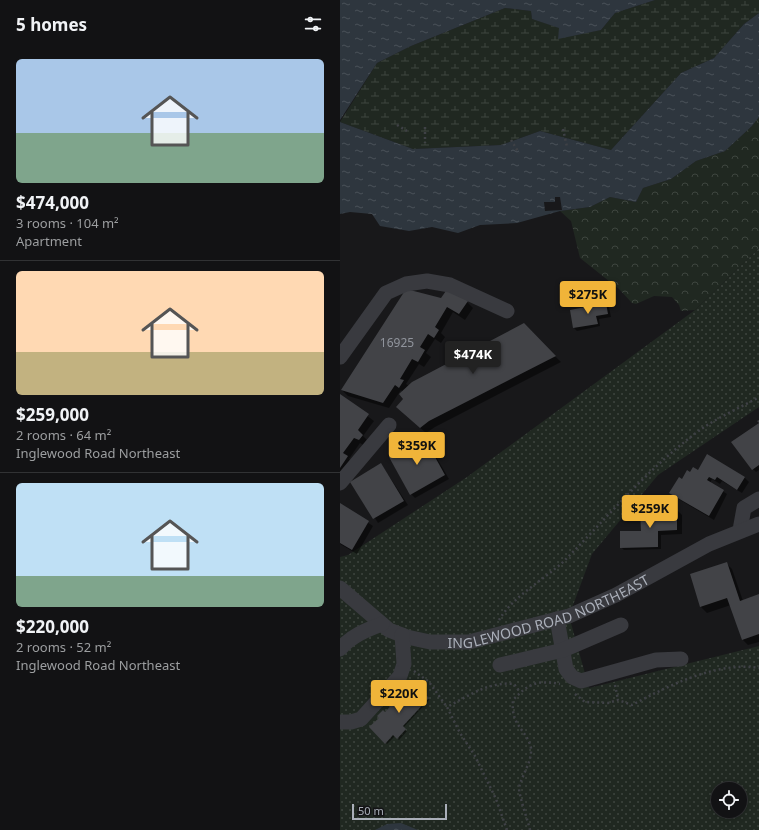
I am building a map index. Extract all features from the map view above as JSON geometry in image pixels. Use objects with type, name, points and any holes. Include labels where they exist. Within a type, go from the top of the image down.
[{"type":"street","points":[[340,357],[386,293],[406,284],[428,282],[450,285],[507,310]]},
{"type":"street","points":[[340,483],[389,425]]},
{"type":"street","points":[[740,530],[744,508],[759,499]]},
{"type":"street","name":"INGLEWOOD ROAD NORTHEAST","points":[[344,595],[389,630],[402,635],[430,642],[469,642],[557,619],[616,596],[708,544],[740,530],[759,524]]},
{"type":"street","points":[[557,619],[566,670],[572,677],[581,681],[656,660],[681,659]]},
{"type":"street","points":[[340,649],[347,641],[359,633],[382,624]]},
{"type":"street","points":[[500,665],[563,650],[621,625]]},
{"type":"street","points":[[340,722],[350,722],[361,719],[400,676],[404,664],[402,635]]},
{"type":"path","points":[[397,125],[407,132]]},
{"type":"path","points":[[425,127],[425,143]]},
{"type":"path","points":[[563,129],[567,147]]},
{"type":"path","points":[[511,140],[519,154]]},
{"type":"path","points":[[494,635],[499,620],[506,608],[537,584],[563,561],[666,458],[701,429],[759,398]]},
{"type":"path","points":[[404,664],[429,682],[447,707],[460,733],[476,756],[496,799],[507,830]]},
{"type":"path","points":[[573,692],[585,702],[608,703],[618,700],[632,705],[667,687],[690,678],[746,666],[759,668]]},
{"type":"path","points":[[530,830],[519,789],[529,762],[530,746],[512,712],[513,700],[520,692],[533,683],[546,682],[564,686]]},
{"type":"path","points":[[447,707],[475,692],[502,683],[514,684],[520,692]]},
{"type":"green space","points":[[655,0],[759,0],[759,13],[744,24],[714,58],[681,73],[611,150],[540,131],[501,145],[413,149],[340,122],[377,63],[411,46],[505,8],[531,11],[532,19],[560,28],[558,38],[601,30],[615,13]]},
{"type":"green space","points":[[759,117],[759,248],[695,310],[681,311],[679,305],[672,297],[654,296],[636,304],[632,303],[619,289],[580,258],[571,221],[560,211],[590,207],[610,197],[636,202],[643,188],[671,179],[696,161],[725,151],[752,126]]},
{"type":"green space","points":[[759,248],[759,407],[658,475],[592,554],[569,616],[589,688],[759,646],[759,830],[340,830],[340,557],[348,555],[467,477],[695,310]]},
{"type":"water","points":[[340,0],[655,0],[615,13],[601,30],[558,39],[559,28],[532,19],[531,11],[505,8],[411,46],[377,63],[340,120]]},
{"type":"water","points":[[759,13],[759,117],[752,126],[725,151],[696,161],[671,179],[643,188],[636,202],[610,197],[590,207],[560,211],[517,223],[480,225],[458,233],[432,227],[409,231],[380,226],[372,214],[350,212],[340,214],[340,122],[413,149],[501,145],[540,131],[611,150],[681,73],[714,58],[744,24]]},
{"type":"water","points":[[401,823],[418,830],[375,830],[387,824]]},
{"type":"pier","points":[[555,197],[560,197],[562,210],[545,211],[544,202],[555,202]]},
{"type":"building","points":[[448,288],[468,301],[459,314],[447,307],[435,327],[439,330],[434,338],[428,334],[420,347],[425,350],[418,362],[412,359],[400,379],[404,380],[399,388],[395,385],[383,403],[341,390],[406,289],[441,298]]},
{"type":"building","points":[[606,303],[608,314],[596,316],[598,324],[573,328],[570,310]]},
{"type":"building","points":[[524,323],[556,356],[429,421],[420,428],[396,407],[403,399],[399,394],[412,382]]},
{"type":"building","points":[[340,394],[369,414],[358,430],[363,435],[359,440],[354,438],[343,453],[348,456],[340,468]]},
{"type":"building","points":[[759,423],[759,465],[752,470],[731,442]]},
{"type":"building","points":[[424,437],[445,475],[410,495],[389,457]]},
{"type":"building","points":[[707,454],[745,477],[737,490],[717,477],[715,480],[709,477],[707,480],[724,490],[709,516],[669,493],[679,477],[682,479],[687,470],[690,472],[693,467],[698,470]]},
{"type":"building","points":[[381,463],[404,501],[373,519],[350,482]]},
{"type":"building","points":[[340,503],[369,521],[352,550],[340,543]]},
{"type":"building","points":[[677,509],[677,530],[658,531],[658,547],[620,548],[620,531],[641,531],[640,510]]},
{"type":"building","points":[[727,562],[740,601],[759,594],[759,634],[742,640],[727,598],[700,607],[690,574]]},
{"type":"building","points":[[413,682],[429,698],[403,726],[406,729],[397,739],[393,735],[385,744],[369,727],[379,718],[377,716],[383,710],[385,712]]}]
